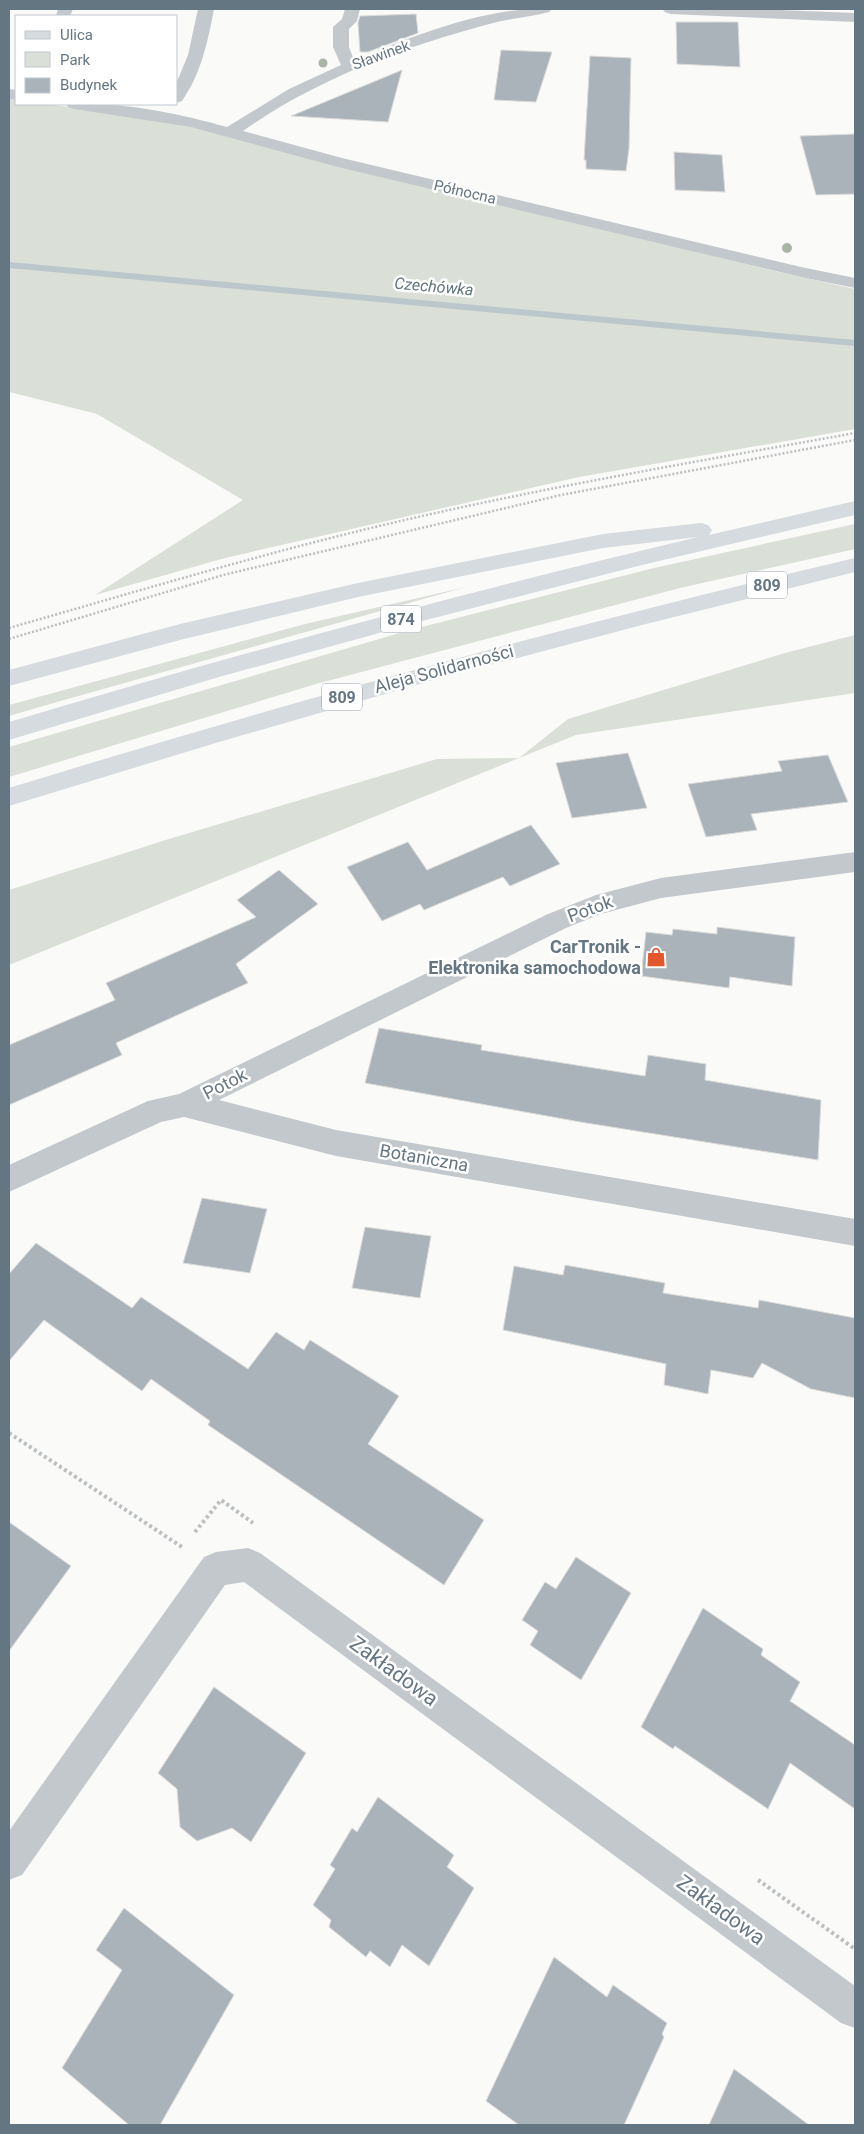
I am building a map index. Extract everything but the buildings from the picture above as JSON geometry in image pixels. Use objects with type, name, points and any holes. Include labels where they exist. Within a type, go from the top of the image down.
[{"type":"main road","points":[[9,678],[259,612],[603,540],[797,521],[855,508]]},
{"type":"main road","name":"874","points":[[9,731],[386,623],[583,572],[797,521]]},
{"type":"main road","name":"Aleja Solidarności","points":[[9,797],[193,740],[412,677],[679,607],[855,564]]},
{"type":"street","points":[[178,95],[184,87],[202,30],[206,9]]},
{"type":"street","points":[[349,66],[340,47],[341,27],[349,21],[352,9]]},
{"type":"street","name":"Sławinek","points":[[230,132],[251,116],[349,66],[480,22],[544,9]]},
{"type":"street","points":[[670,9],[820,13],[855,18]]},
{"type":"street","name":"Północna","points":[[90,105],[167,110],[230,132],[338,162],[801,272],[855,282]]},
{"type":"street","name":"Potok","points":[[184,1105],[225,1083],[556,921],[596,905],[661,888],[855,862]]},
{"type":"street","name":"Botaniczna","points":[[9,1179],[158,1110],[184,1105],[336,1143],[855,1233]]},
{"type":"street","name":"Zakładowa","points":[[9,1862],[216,1568],[248,1565],[855,2009]]},
{"type":"path","points":[[9,628],[221,567],[409,519],[589,481],[855,433]]},
{"type":"path","points":[[9,639],[223,575],[541,499],[855,440]]},
{"type":"path","points":[[9,1433],[183,1547]]},
{"type":"green space","points":[[9,99],[15,100],[15,105],[53,105],[172,121],[770,270],[855,289],[855,429],[579,477],[225,558],[95,595],[243,500],[97,414],[9,392]]},
{"type":"green space","points":[[855,524],[855,549],[680,588],[316,684],[9,777],[9,747],[410,630],[654,568]]},
{"type":"green space","points":[[466,587],[9,716],[9,705],[305,624]]},
{"type":"green space","points":[[855,635],[855,693],[576,735],[519,758],[568,719],[785,653]]},
{"type":"green space","points":[[519,758],[9,965],[9,890],[169,839],[437,759]]},
{"type":"waterway","name":"Czechówka","points":[[9,265],[855,343]]},
{"type":"place","name":"CarTronik - Elektronika samochodowa","points":[[656,957]]}]
